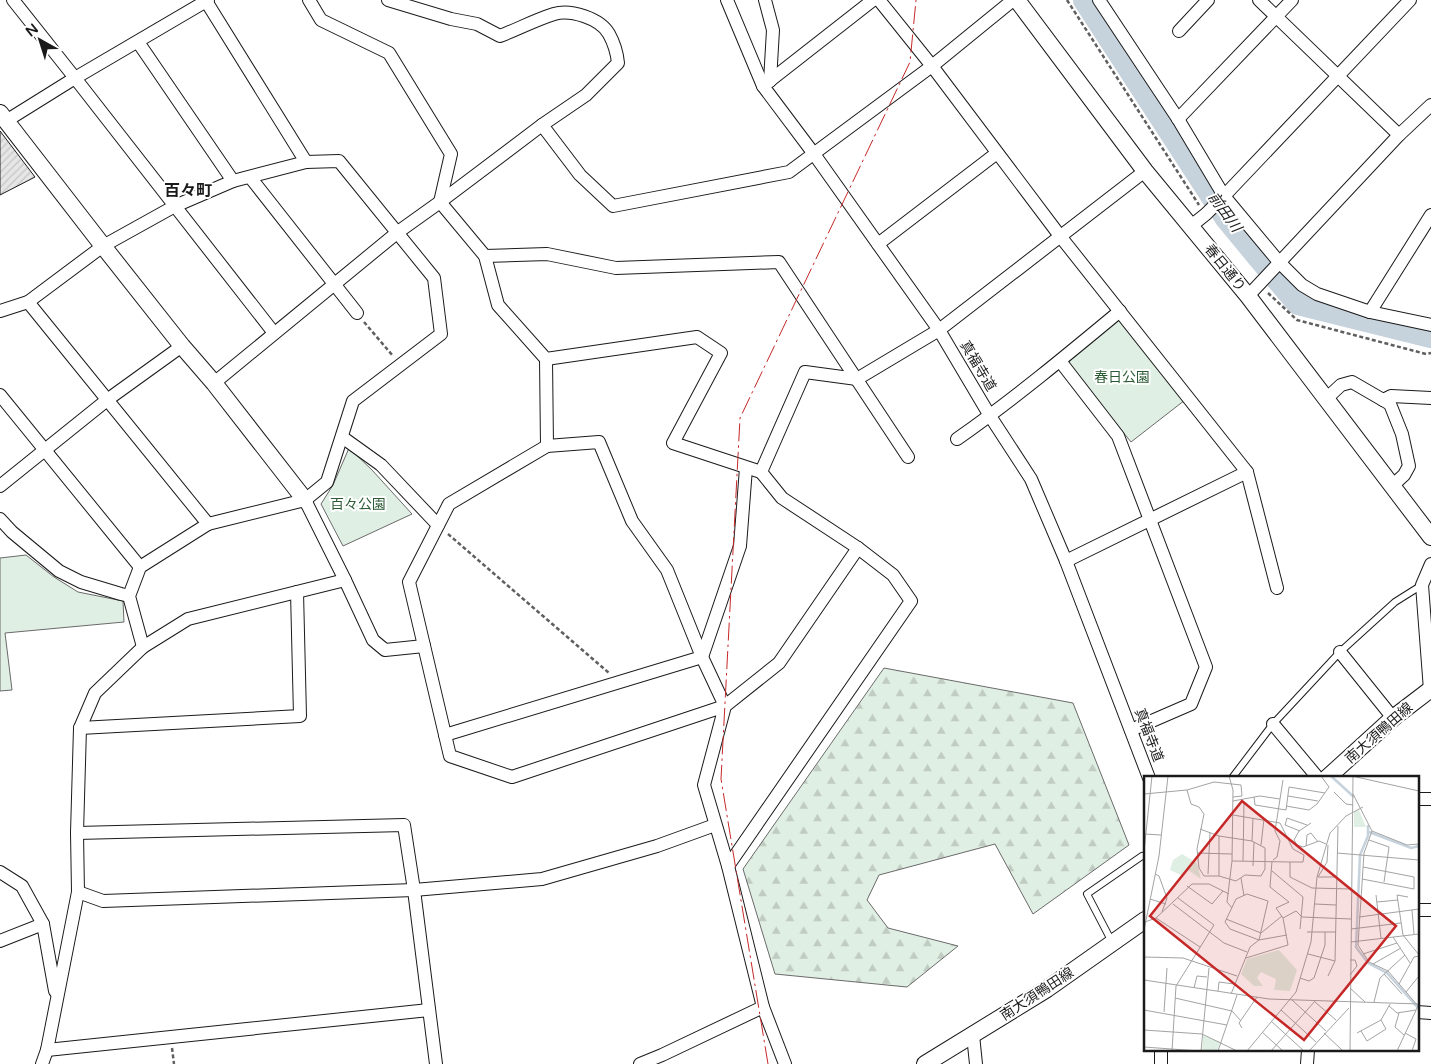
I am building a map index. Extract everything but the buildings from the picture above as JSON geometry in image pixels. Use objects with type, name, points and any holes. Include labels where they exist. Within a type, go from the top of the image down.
[{"type":"street","points":[[13,0],[76,78],[274,334]]},
{"type":"street","points":[[306,162],[207,0],[76,78],[3,117],[305,500],[373,640],[385,650],[424,646]]},
{"type":"street","points":[[309,0],[321,20],[390,53],[451,154],[440,202]]},
{"type":"street","points":[[214,383],[398,232],[542,125],[586,96],[618,63],[617,53],[608,32],[595,22],[578,14],[555,14],[500,36],[477,24],[451,19],[388,0]]},
{"type":"street","name":"真福寺道","points":[[727,0],[766,83],[939,330],[990,416],[1031,479],[1066,561],[1148,776]]},
{"type":"street","points":[[765,0],[773,30],[766,83]]},
{"type":"street","points":[[766,83],[873,0]]},
{"type":"street","points":[[880,0],[1060,236],[1247,472],[1277,588]]},
{"type":"street","points":[[542,125],[580,175],[613,206],[789,172],[932,66],[1013,0]]},
{"type":"street","name":"春日通り","points":[[1017,0],[1146,171],[1191,226],[1253,290],[1326,399],[1431,537]]},
{"type":"street","points":[[1100,0],[1178,119],[1224,196],[1278,262],[1302,285],[1317,294],[1370,312],[1431,324]]},
{"type":"street","points":[[1179,31],[1208,0]]},
{"type":"street","points":[[1259,0],[1399,135]]},
{"type":"street","points":[[1178,119],[1292,0]]},
{"type":"street","points":[[1191,226],[1224,196],[1410,0]]},
{"type":"street","points":[[138,42],[233,181]]},
{"type":"street","points":[[1253,290],[1399,135],[1431,104]]},
{"type":"street","points":[[878,244],[997,153]]},
{"type":"street","points":[[0,311],[28,302],[103,246],[175,206],[233,181],[306,162],[339,161],[434,278],[440,334],[353,401],[327,482],[305,500],[208,524],[140,567],[129,596],[143,647]]},
{"type":"street","points":[[761,472],[805,372],[857,379],[939,330],[1146,171]]},
{"type":"street","points":[[250,177],[357,314]]},
{"type":"street","points":[[440,202],[485,256],[498,305],[546,360],[547,446]]},
{"type":"street","points":[[1370,312],[1431,215]]},
{"type":"street","points":[[485,256],[547,254],[616,268],[779,262],[908,457]]},
{"type":"street","points":[[28,302],[208,524]]},
{"type":"street","points":[[957,439],[990,416],[1120,311]]},
{"type":"street","points":[[546,360],[696,337],[721,353],[673,443],[761,472],[782,498],[858,548],[893,575],[910,600],[728,866]]},
{"type":"street","points":[[0,486],[107,400],[182,346]]},
{"type":"street","points":[[1060,361],[1118,436],[1206,667],[1191,704],[1132,730]]},
{"type":"street","points":[[1326,399],[1341,385],[1352,382],[1390,404],[1402,434],[1409,466],[1404,475],[1392,486]]},
{"type":"street","points":[[0,395],[140,567]]},
{"type":"street","points":[[1383,400],[1390,396],[1431,398]]},
{"type":"street","points":[[342,437],[381,465],[438,525]]},
{"type":"street","points":[[785,1064],[763,1007],[728,866],[704,785],[724,706],[667,570],[632,521],[599,442],[547,446],[449,504],[408,582],[450,756],[512,777],[724,706],[780,663],[858,548]]},
{"type":"street","points":[[702,657],[740,546],[746,468]]},
{"type":"street","points":[[1066,561],[1247,472]]},
{"type":"street","points":[[0,518],[12,532],[59,571],[81,582],[129,596]]},
{"type":"street","points":[[1430,690],[1422,585],[1431,564]]},
{"type":"street","points":[[42,1064],[47,1050],[78,892],[80,728],[94,693],[143,647],[188,619],[345,580]]},
{"type":"street","points":[[80,728],[300,716],[297,592]]},
{"type":"street","points":[[1340,652],[1393,718]]},
{"type":"street","points":[[444,735],[702,657]]},
{"type":"street","name":"南大須鴨田線","points":[[1329,776],[1393,718],[1430,690]]},
{"type":"street","points":[[1273,724],[1316,776]]},
{"type":"street","points":[[1418,799],[1431,800]]},
{"type":"street","points":[[78,892],[103,901],[414,890],[542,879],[657,846],[716,824]]},
{"type":"street","points":[[78,833],[404,826],[436,1064]]},
{"type":"street","points":[[0,872],[22,886],[43,924],[56,1000]]},
{"type":"street","points":[[1418,910],[1431,910]]},
{"type":"street","name":"南大須鴨田線","points":[[926,1064],[1047,989],[1144,921]]},
{"type":"street","points":[[0,940],[43,924]]},
{"type":"street","points":[[640,1064],[763,1007]]},
{"type":"street","points":[[47,1050],[429,1010]]},
{"type":"street","points":[[1418,1012],[1431,1013]]},
{"type":"street","points":[[973,1035],[976,1064]]},
{"type":"lane","points":[[1234,776],[1273,724],[1340,652],[1395,602],[1422,585]]},
{"type":"lane","points":[[1113,943],[1087,894],[1142,856]]},
{"type":"path","points":[[1067,0],[1206,214]]},
{"type":"path","points":[[1253,290],[1297,320],[1426,354],[1431,353]]},
{"type":"path","points":[[357,314],[400,365]]},
{"type":"path","points":[[438,525],[620,682]]},
{"type":"green space","name":"春日公園","points":[[1120,318],[1185,400],[1131,442],[1067,363]]},
{"type":"green space","name":"百々公園","points":[[349,448],[412,514],[343,546],[321,504],[333,485]]},
{"type":"green space","points":[[26,555],[54,577],[78,592],[123,601],[124,622],[5,633],[12,690],[0,691],[0,558]]},
{"type":"green space","points":[[884,668],[1073,703],[1129,845],[1033,914],[995,844],[879,875],[867,900],[888,928],[958,946],[907,987],[775,974],[743,869]]},
{"type":"waterway","name":"前田川","points":[[1085,0],[1226,217],[1298,303],[1431,336]]},
{"type":"power","points":[[768,1064],[721,779],[740,418],[910,62],[916,0]]},
{"type":"district","name":"百々町","points":[[188,191]]}]
